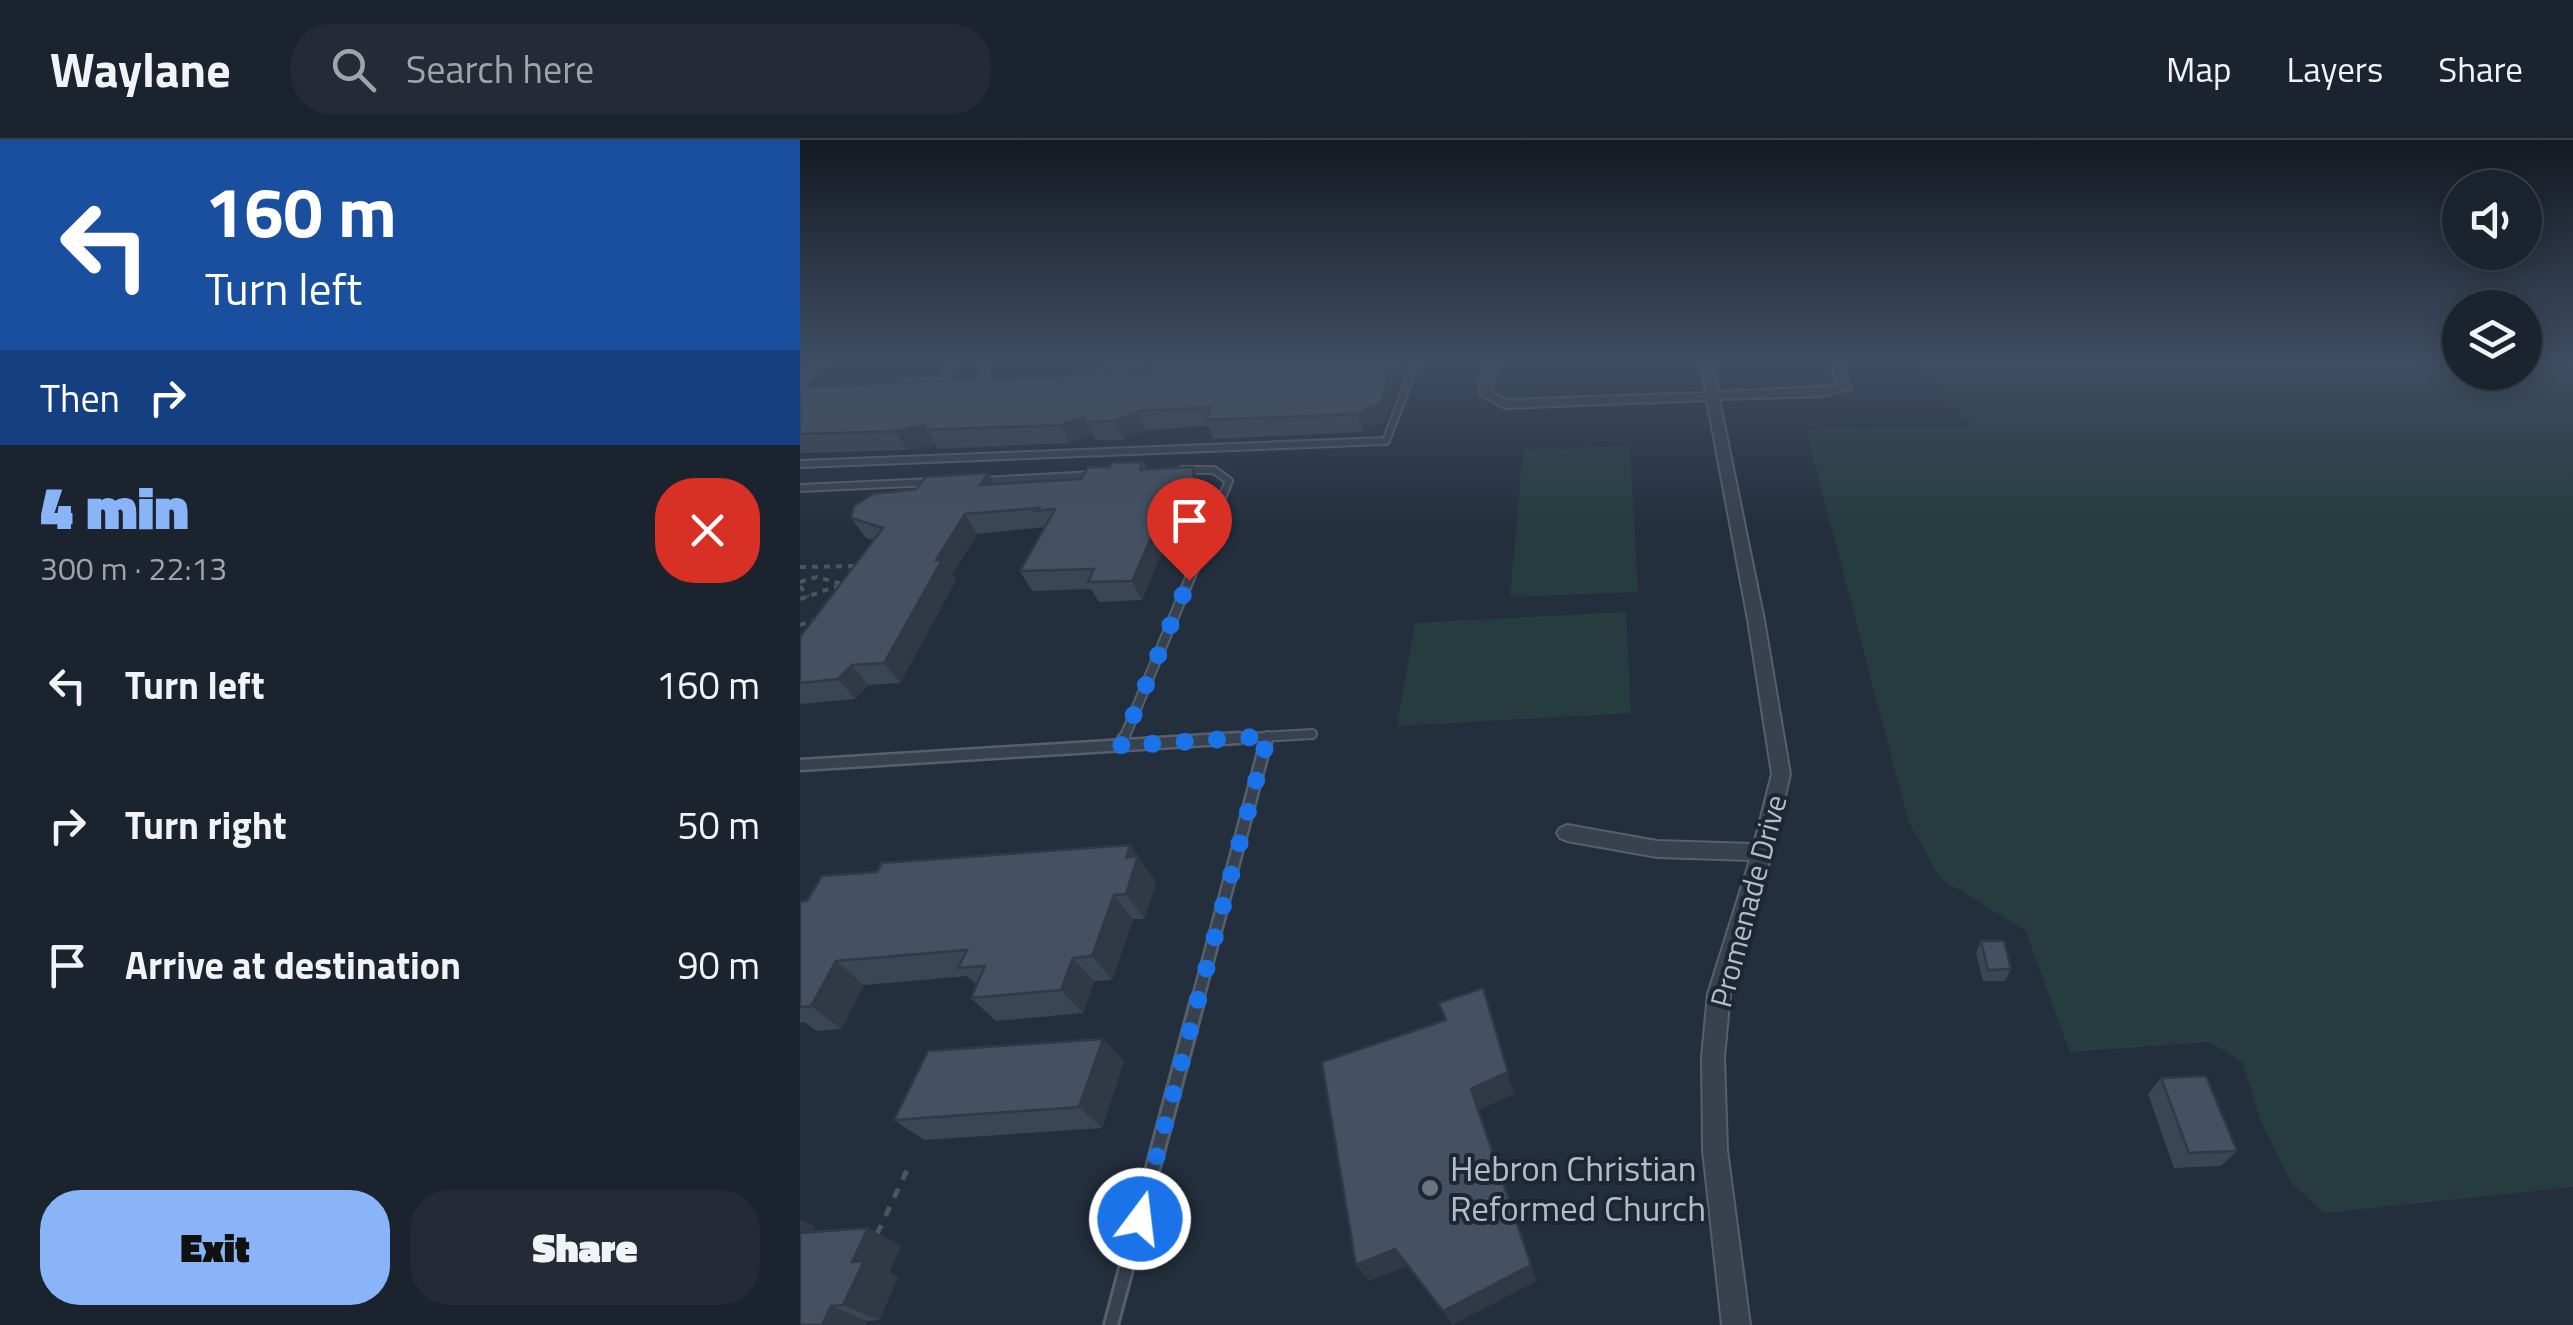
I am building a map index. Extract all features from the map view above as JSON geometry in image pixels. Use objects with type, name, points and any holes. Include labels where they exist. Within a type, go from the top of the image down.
[{"type":"street","name":"Promenade Drive","points":[[1715,417],[1756,620],[1780,774],[1762,852],[1719,994],[1713,1056],[1715,1150],[1736,1325]]},
{"type":"street","points":[[1566,833],[1656,848],[1762,852]]},
{"type":"lane","points":[[800,464],[1386,441],[1395,417]]},
{"type":"lane","points":[[1121,746],[1229,481],[1224,474],[1209,468],[1176,470]]},
{"type":"lane","points":[[974,481],[1108,474]]},
{"type":"lane","points":[[800,488],[940,482]]},
{"type":"lane","points":[[800,765],[1312,734]]},
{"type":"lane","points":[[1112,1325],[1268,736]]},
{"type":"path","points":[[800,568],[860,566],[855,578],[800,600]]},
{"type":"path","points":[[808,597],[800,584],[817,577],[842,584]]},
{"type":"path","points":[[800,625],[821,617]]},
{"type":"path","points":[[875,1238],[909,1166]]},
{"type":"green space","points":[[1964,417],[2573,417],[2573,1187],[2324,1213],[2291,1183],[2260,1119],[2242,1062],[2210,1042],[2070,1052],[2025,930],[1941,879],[1908,821],[1806,430],[1972,427]]},
{"type":"green space","points":[[1630,446],[1638,592],[1510,597],[1523,450]]},
{"type":"green space","points":[[1626,612],[1631,713],[1397,726],[1415,623]]},
{"type":"building","points":[[800,417],[1083,417],[1060,425],[926,430],[925,425],[895,431],[800,434]]},
{"type":"building","points":[[1084,417],[1124,417],[1115,421],[1087,422]]},
{"type":"building","points":[[1207,417],[1274,417],[1206,420]]},
{"type":"building","points":[[1143,462],[1140,470],[1193,467],[1194,482],[1187,507],[1163,531],[1154,531],[1132,581],[1088,582],[1094,569],[1020,571],[1055,509],[965,514],[936,560],[942,560],[884,663],[852,665],[838,679],[800,683],[800,637],[883,528],[851,518],[854,506],[873,494],[916,489],[926,477],[988,473],[980,485],[1081,479],[1088,467]]},
{"type":"building","points":[[1130,845],[1126,858],[1138,856],[1126,894],[1114,895],[1092,956],[1073,958],[1061,990],[971,998],[985,966],[958,968],[967,950],[836,961],[811,1006],[800,1007],[800,901],[807,901],[822,876],[877,872],[882,863]]},
{"type":"building","points":[[1981,941],[2004,941],[2011,969],[1988,970]]},
{"type":"building","name":"Hebron Christian Reformed Church","points":[[1483,988],[1508,1072],[1471,1089],[1531,1265],[1443,1311],[1395,1249],[1356,1265],[1322,1062],[1446,1020],[1439,1003]]},
{"type":"building","points":[[1103,1039],[1079,1107],[894,1120],[928,1051]]},
{"type":"building","points":[[2206,1076],[2237,1151],[2189,1153],[2161,1078]]},
{"type":"building","points":[[868,1228],[852,1262],[864,1261],[843,1305],[831,1306],[822,1325],[800,1325],[800,1233]]},
{"type":"place","name":"Hebron Christian Reformed Church","points":[[1430,1188]]},
{"type":"route","points":[[1140,1219],[1268,736],[1121,746],[1189,580]]}]
